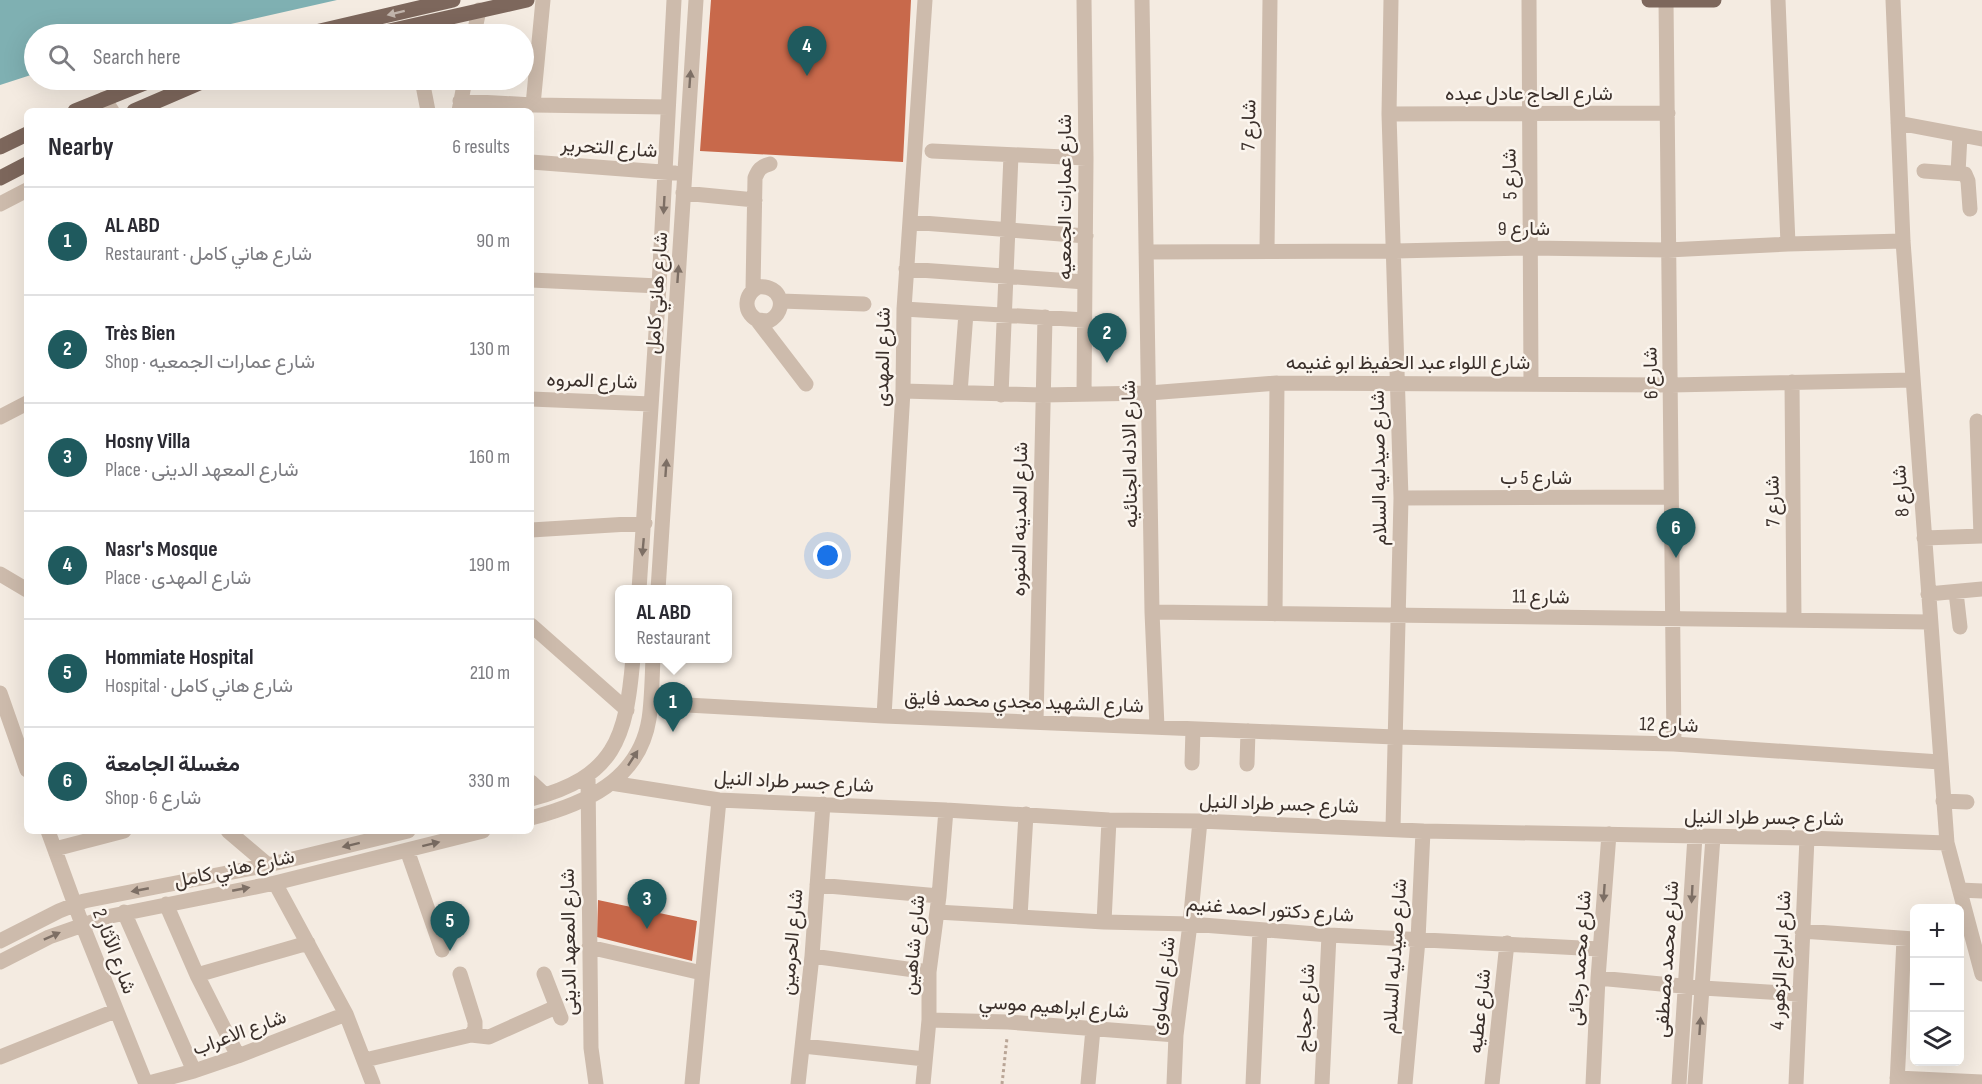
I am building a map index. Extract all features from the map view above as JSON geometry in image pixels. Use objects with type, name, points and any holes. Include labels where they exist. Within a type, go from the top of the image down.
[{"type":"main road","points":[[350,24],[453,0]]},
{"type":"main road","points":[[432,24],[479,10],[528,0]]},
{"type":"main road","points":[[1649,0],[1714,0]]},
{"type":"main road","points":[[92,108],[108,105],[134,90]]},
{"type":"main road","points":[[141,108],[183,90]]},
{"type":"main road","points":[[0,147],[24,135]]},
{"type":"main road","points":[[0,178],[24,166]]},
{"type":"street","points":[[533,105],[543,0]]},
{"type":"street","name":"شارع هاني كامل","points":[[639,585],[659,286],[674,0]]},
{"type":"street","name":"شارع هاني كامل","points":[[658,585],[696,0]]},
{"type":"street","name":"شارع المهدى","points":[[884,716],[903,391],[906,269],[925,0]]},
{"type":"street","name":"شارع عمارات الجمعيه","points":[[1084,0],[1086,159],[1084,394]]},
{"type":"street","name":"شارع الادله الجنائيه","points":[[1142,0],[1152,612],[1157,727]]},
{"type":"street","name":"شارع 7","points":[[1267,250],[1270,0]]},
{"type":"street","name":"شارع صيدليه السلام","points":[[1391,0],[1389,114],[1401,498],[1400,615],[1393,828]]},
{"type":"street","name":"شارع 5","points":[[1529,0],[1531,383]]},
{"type":"street","points":[[1778,0],[1788,244]]},
{"type":"street","name":"شارع 8","points":[[1893,0],[1903,241],[1943,801],[1947,843],[1960,890],[1967,943],[1982,974]]},
{"type":"street","name":"شارع 6","points":[[1666,1],[1674,744]]},
{"type":"street","points":[[476,24],[479,10]]},
{"type":"street","points":[[424,90],[427,108]]},
{"type":"street","points":[[463,90],[459,106],[668,107]]},
{"type":"street","name":"شارع الحاج عادل عبده","points":[[1389,114],[1668,113]]},
{"type":"street","points":[[1898,123],[1982,139]]},
{"type":"street","points":[[1958,173],[1960,135]]},
{"type":"street","points":[[932,150],[1086,159]]},
{"type":"street","points":[[1001,395],[1011,155]]},
{"type":"street","name":"شارع التحرير","points":[[534,162],[684,174]]},
{"type":"street","points":[[753,290],[755,178],[763,166],[770,164]]},
{"type":"street","points":[[1924,171],[1965,174],[1968,177],[1970,209]]},
{"type":"street","points":[[0,204],[24,192]]},
{"type":"street","points":[[683,192],[755,200]]},
{"type":"street","points":[[910,222],[1086,236]]},
{"type":"street","name":"شارع 9","points":[[1146,252],[1531,248],[1668,250],[1903,241]]},
{"type":"street","points":[[906,269],[1085,282]]},
{"type":"street","points":[[534,280],[659,286]]},
{"type":"street","points":[[765,286],[776,291],[781,302],[779,313],[775,318],[763,321],[752,317],[747,306],[749,294],[765,286]]},
{"type":"street","points":[[781,302],[864,304]]},
{"type":"street","points":[[904,309],[1085,320]]},
{"type":"street","points":[[960,393],[966,313]]},
{"type":"street","name":"شارع المدينه المنوره","points":[[1036,722],[1045,317]]},
{"type":"street","points":[[758,320],[806,384]]},
{"type":"street","name":"شارع اللواء عبد الحفيظ ابو غنيمه","points":[[903,391],[1043,395],[1149,393],[1277,383],[1671,385],[1913,380]]},
{"type":"street","name":"شارع 7","points":[[1792,382],[1794,619]]},
{"type":"street","points":[[1275,614],[1277,383]]},
{"type":"street","name":"شارع المروه","points":[[534,399],[651,404]]},
{"type":"street","points":[[0,417],[24,411]]},
{"type":"street","points":[[1924,538],[1982,536],[1977,421]]},
{"type":"street","name":"شارع 5 ب","points":[[1401,498],[1671,497]]},
{"type":"street","points":[[534,530],[645,515],[663,509]]},
{"type":"street","points":[[0,574],[24,588]]},
{"type":"street","points":[[1928,594],[1982,589]]},
{"type":"street","points":[[1956,592],[1960,627]]},
{"type":"street","name":"شارع 11","points":[[1152,612],[1930,622]]},
{"type":"street","points":[[534,628],[627,710]]},
{"type":"street","points":[[538,797],[566,788],[588,776],[606,758],[619,737],[627,710],[632,663]]},
{"type":"street","points":[[534,817],[587,800],[611,783],[625,769],[640,747],[649,721],[654,663]]},
{"type":"street","points":[[0,695],[24,762]]},
{"type":"street","name":"شارع الشهيد مجدي محمد فايق","points":[[651,703],[884,716],[1395,737]]},
{"type":"street","points":[[1192,763],[1193,729]]},
{"type":"street","points":[[1247,764],[1248,731]]},
{"type":"street","name":"شارع 12","points":[[1395,737],[1674,744],[1940,762]]},
{"type":"street","name":"شارع المعهد الدينى","points":[[588,776],[591,1048],[596,1084]]},
{"type":"street","name":"شارع جسر طراد النيل","points":[[611,783],[719,800],[1109,820],[1200,820],[1423,831],[1947,843]]},
{"type":"street","points":[[692,1084],[719,800]]},
{"type":"street","points":[[1943,801],[1967,802]]},
{"type":"street","name":"شارع الحرمين","points":[[798,1084],[812,956],[823,804]]},
{"type":"street","name":"شارع شاهين","points":[[922,1084],[929,1020],[930,972],[946,810]]},
{"type":"street","points":[[1020,917],[1026,814]]},
{"type":"street","points":[[1104,922],[1109,820]]},
{"type":"street","name":"شارع الصاوى","points":[[1174,1084],[1176,1035],[1200,820]]},
{"type":"street","name":"شارع صيدليه السلام","points":[[1406,1084],[1418,940],[1423,831]]},
{"type":"street","name":"شارع الآثار 2","points":[[49,834],[81,924],[145,1084]]},
{"type":"street","points":[[55,849],[112,834]]},
{"type":"street","points":[[232,834],[268,865]]},
{"type":"street","name":"شارع هاني كامل","points":[[0,942],[75,904],[268,865],[396,834]]},
{"type":"street","name":"شارع هاني كامل","points":[[0,962],[49,937],[81,924],[124,912],[275,883],[407,850],[451,834]]},
{"type":"street","name":"شارع محمد رجائى","points":[[1593,1084],[1609,834]]},
{"type":"street","name":"شارع محمد مصطفى","points":[[1679,1084],[1695,836]]},
{"type":"street","name":"شارع محمد مصطفى","points":[[1695,1084],[1713,837]]},
{"type":"street","name":"شارع ابراج الزهور 4","points":[[1796,1084],[1807,838]]},
{"type":"street","points":[[407,850],[442,950]]},
{"type":"street","points":[[275,883],[346,1014],[373,1084]]},
{"type":"street","name":"شارع دكتور احمد غنيم","points":[[817,885],[1020,917],[1190,924],[1329,935],[1600,949]]},
{"type":"street","points":[[1960,890],[1982,891]]},
{"type":"street","points":[[166,904],[197,975],[238,1056]]},
{"type":"street","points":[[124,912],[194,1071]]},
{"type":"street","points":[[1253,1084],[1260,930]]},
{"type":"street","points":[[1802,931],[1909,939],[1897,1081],[1982,1082]]},
{"type":"street","name":"شارع حجاج","points":[[1322,1084],[1329,935]]},
{"type":"street","points":[[197,975],[308,943]]},
{"type":"street","name":"شارع عطيه","points":[[1492,1084],[1507,943]]},
{"type":"street","points":[[589,947],[702,973]]},
{"type":"street","points":[[812,956],[930,972]]},
{"type":"street","points":[[460,974],[475,1022],[475,1029],[471,1035]]},
{"type":"street","points":[[364,1060],[471,1035],[489,1037],[559,1013],[544,974]]},
{"type":"street","points":[[1598,978],[1799,994]]},
{"type":"street","points":[[0,1057],[115,1011]]},
{"type":"street","name":"شارع الاعراب","points":[[145,1084],[238,1056],[346,1014]]},
{"type":"street","name":"شارع ابراهيم موسي","points":[[929,1020],[1008,1022],[1176,1035]]},
{"type":"street","points":[[1088,1084],[1093,1029]]},
{"type":"street","points":[[803,1046],[925,1059]]},
{"type":"path","points":[[1002,1084],[1008,1022]]},
{"type":"water","points":[[0,0],[337,0],[231,24],[24,24],[24,77],[0,85]]},
{"type":"building","points":[[711,0],[911,0],[903,162],[700,151]]},
{"type":"building","points":[[598,900],[697,921],[692,961],[597,937]]},
{"type":"place","name":"Nasr's Mosque","points":[[807,76]]},
{"type":"place","name":"Très Bien","points":[[1107,363]]},
{"type":"place","name":"مغسلة الجامعة","points":[[1676,558]]},
{"type":"place","name":"AL ABD","points":[[673,732]]},
{"type":"place","name":"Hosny Villa","points":[[647,929]]},
{"type":"place","name":"Hommiate Hospital","points":[[450,951]]}]
